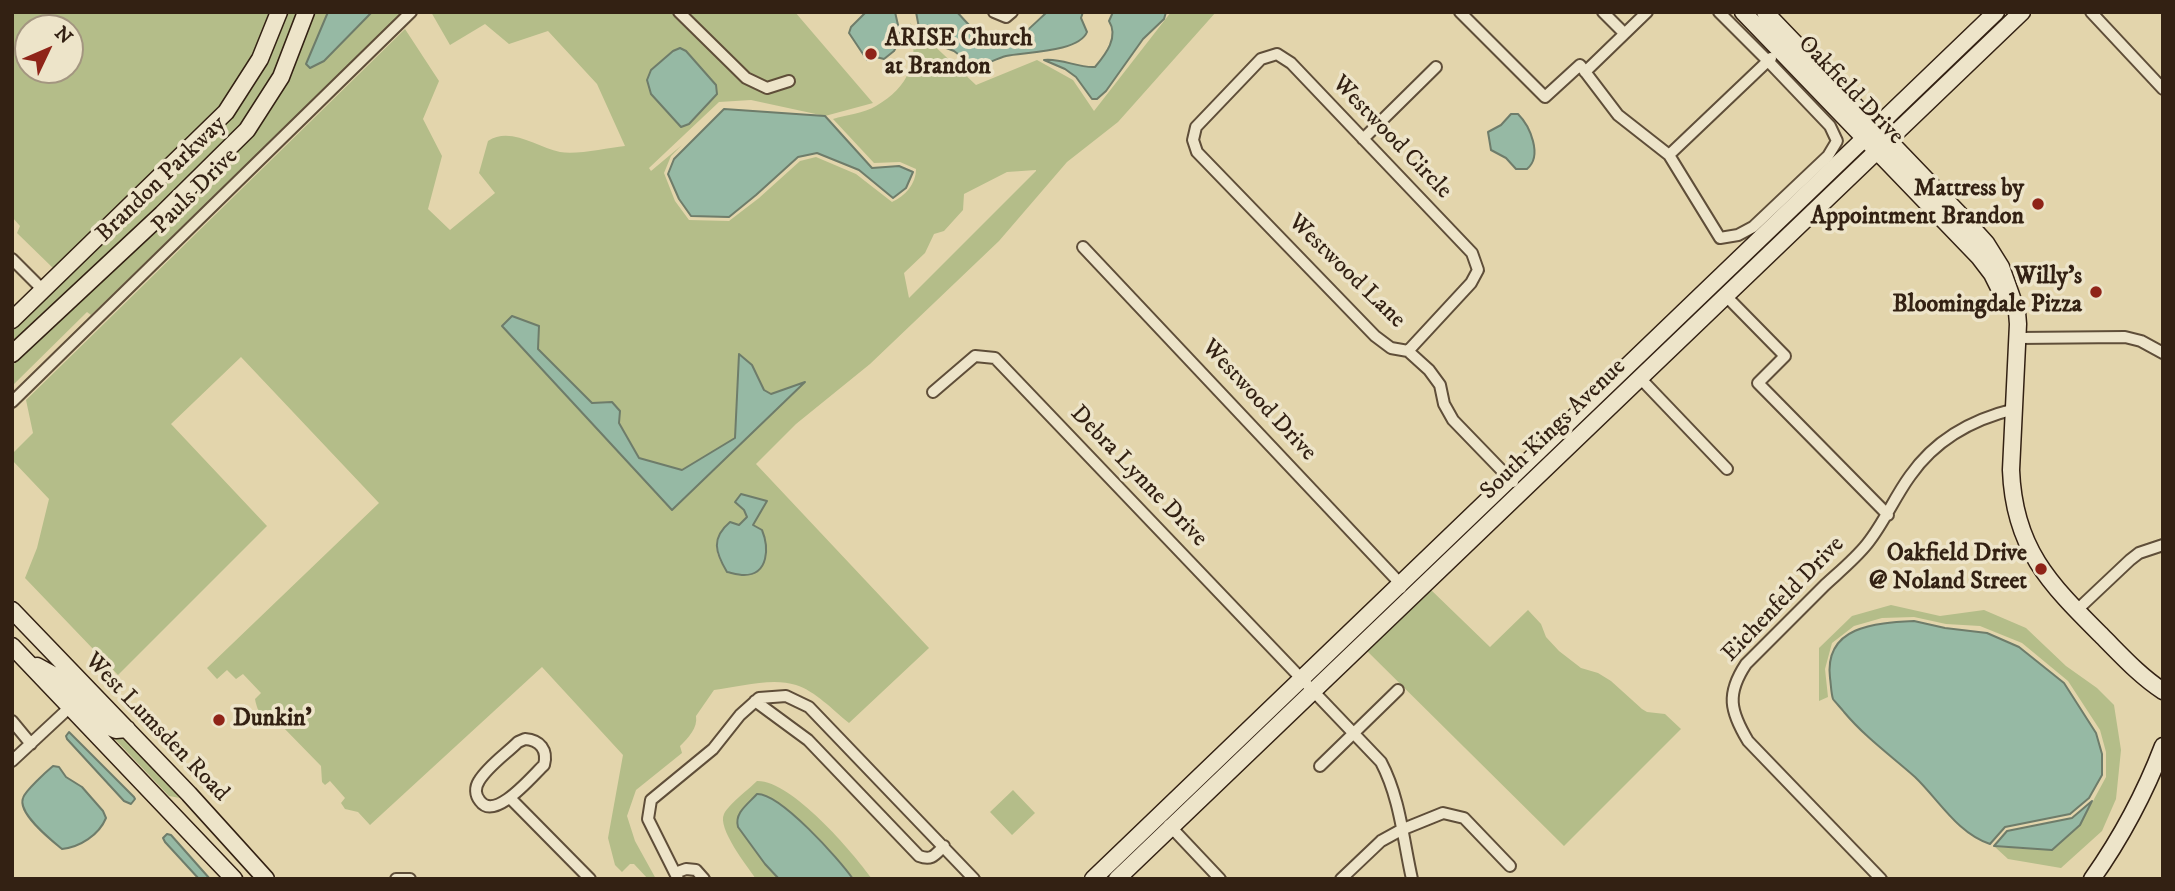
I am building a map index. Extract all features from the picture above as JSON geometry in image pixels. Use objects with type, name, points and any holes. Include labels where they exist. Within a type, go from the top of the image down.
[{"type":"main road","name":"Brandon Parkway","points":[[12,320],[226,112],[260,59],[279,12]]},
{"type":"main road","name":"Brandon Parkway","points":[[12,354],[162,214],[247,130],[281,77],[306,12]]},
{"type":"main road","name":"Oakfield Drive","points":[[1743,12],[1774,55],[1869,132],[1889,140],[1991,250],[2013,297],[2018,318],[2012,494],[2018,523],[2040,568],[2135,670],[2163,691]]},
{"type":"main road","name":"Oakfield Drive","points":[[1765,12],[1869,132],[1877,152],[1986,265],[2002,294],[2018,338]]},
{"type":"main road","name":"South Kings Avenue","points":[[1117,879],[1308,686],[1399,586],[1996,12]]},
{"type":"main road","name":"South Kings Avenue","points":[[1093,879],[1159,815],[1411,599],[2022,12]]},
{"type":"main road","points":[[1743,279],[1743,268],[1748,260],[1774,234],[1816,183]]},
{"type":"main road","name":"West Lumsden Road","points":[[12,610],[264,877]]},
{"type":"main road","name":"West Lumsden Road","points":[[12,646],[234,879]]},
{"type":"main road","points":[[28,663],[57,677],[107,726],[116,730],[127,730]]},
{"type":"main road","points":[[2092,879],[2128,822],[2163,746]]},
{"type":"main road","points":[[158,798],[187,807],[241,864],[264,877]]},
{"type":"street","name":"Pauls Drive","points":[[12,402],[411,12]]},
{"type":"street","points":[[679,12],[746,78],[767,88],[789,81]]},
{"type":"street","points":[[994,12],[1006,17],[1012,12]]},
{"type":"street","points":[[1460,12],[1545,97],[1580,65],[1618,114],[1669,155],[1720,238],[1738,235],[1753,227],[1828,156],[1837,141],[1829,126],[1774,55],[1719,12]]},
{"type":"street","points":[[1603,12],[1624,33]]},
{"type":"street","points":[[1585,72],[1647,12]]},
{"type":"street","points":[[2091,12],[2163,89]]},
{"type":"street","name":"Westwood Circle","points":[[1193,140],[1196,127],[1261,59],[1277,54],[1291,63],[1472,253],[1478,270],[1471,283],[1408,351]]},
{"type":"street","points":[[1669,155],[1774,55]]},
{"type":"street","points":[[1363,139],[1437,68]]},
{"type":"street","name":"Westwood Lane","points":[[1193,140],[1197,152],[1375,335],[1391,348],[1408,351],[1429,370],[1440,385],[1444,404],[1454,420],[1522,491]]},
{"type":"street","name":"Westwood Drive","points":[[1083,247],[1395,578],[1411,599]]},
{"type":"street","points":[[12,259],[43,290]]},
{"type":"street","points":[[1726,296],[1785,356],[1758,383],[1888,515]]},
{"type":"street","points":[[2018,338],[2125,337],[2141,341],[2163,353]]},
{"type":"street","name":"Debra Lynne Drive","points":[[933,392],[975,356],[995,358],[1381,762],[1399,808],[1412,879]]},
{"type":"street","points":[[1640,378],[1727,469]]},
{"type":"street","name":"Eichenfeld Drive","points":[[1881,879],[1748,741],[1736,721],[1731,700],[1735,680],[1745,664],[1866,545],[1888,515],[1908,477],[1936,446],[1992,414],[2015,409]]},
{"type":"street","points":[[2077,610],[2139,553],[2163,545]]},
{"type":"street","points":[[1320,766],[1398,690]]},
{"type":"street","points":[[704,879],[696,870],[686,869],[677,876],[648,819],[651,800],[713,749],[755,701],[759,698],[786,696],[808,707],[974,879]]},
{"type":"street","points":[[755,701],[808,740],[919,856],[933,858],[944,846]]},
{"type":"street","points":[[12,761],[70,707]]},
{"type":"street","points":[[12,721],[30,744]]},
{"type":"street","points":[[525,738],[534,740],[544,751],[544,765],[510,798],[491,807],[484,806],[476,793],[477,785],[518,742],[525,738]]},
{"type":"street","points":[[510,798],[590,879]]},
{"type":"street","points":[[1341,879],[1381,841],[1443,813],[1464,818],[1510,866]]},
{"type":"street","points":[[1159,815],[1220,879]]},
{"type":"street","points":[[396,879],[410,879]]},
{"type":"shaded area","points":[[12,12],[271,12],[260,44],[230,96],[54,269],[17,233],[20,226],[12,217]]},
{"type":"shaded area","points":[[285,12],[300,12],[291,41],[258,105],[226,143],[12,344],[12,328],[205,141]]},
{"type":"shaded area","points":[[313,12],[403,12],[91,315],[87,312],[12,386],[12,366],[233,154],[285,82]]},
{"type":"shaded area","points":[[328,12],[372,12],[324,61],[310,68],[306,64]]},
{"type":"shaded area","points":[[431,12],[795,12],[873,103],[825,116],[751,100],[719,102],[649,168],[651,171],[682,145],[671,156],[664,173],[675,201],[689,220],[729,221],[800,161],[816,157],[856,174],[892,202],[905,193],[914,180],[916,169],[900,162],[874,163],[833,119],[871,108],[897,90],[912,61],[914,49],[910,23],[976,85],[1037,60],[1073,80],[1094,111],[1171,12],[1216,12],[1118,122],[1067,162],[999,241],[870,364],[796,424],[756,464],[929,648],[849,723],[817,696],[796,685],[766,682],[714,690],[696,716],[692,732],[680,746],[682,753],[636,790],[627,816],[635,841],[656,879],[648,879],[634,864],[630,864],[622,872],[615,865],[608,838],[623,755],[542,667],[370,825],[358,812],[345,809],[341,803],[345,798],[330,781],[325,785],[322,782],[321,766],[280,724],[263,717],[255,699],[261,693],[243,674],[236,679],[227,670],[217,679],[207,668],[379,503],[241,357],[171,424],[267,526],[118,675],[25,578],[37,548],[49,499],[12,460],[12,454],[33,433],[26,400],[405,29],[439,81],[423,119],[442,156],[428,209],[450,230],[495,193],[479,173],[488,141],[496,137],[524,139],[567,153],[625,146],[597,84],[548,31],[509,44],[485,24],[450,45]],"holes":[[[1036,171],[909,298],[904,273],[925,253],[934,234],[944,231],[963,210],[964,194],[1007,172]],[[502,325],[539,326],[538,349],[592,403],[612,402],[620,411],[619,422],[639,458],[682,471],[735,438],[752,365],[764,390],[771,394],[803,383],[672,509]],[[767,501],[727,572],[717,551],[718,542],[730,523],[739,525],[747,517],[744,510]]]},
{"type":"shaded area","points":[[866,12],[895,12],[901,38],[894,51],[884,59],[876,57],[867,60],[849,33],[851,27]]},
{"type":"shaded area","points":[[916,12],[957,12],[983,38],[1002,46],[1021,36],[1047,12],[1083,12],[1081,18],[1087,32],[1074,44],[1006,56],[975,67],[954,51],[931,42],[920,33]]},
{"type":"shaded area","points":[[1113,12],[1166,12],[1164,19],[1143,39],[1106,91],[1097,99],[1092,99],[1076,77],[1044,60],[1095,67],[1112,39],[1109,21]]},
{"type":"shaded area","points":[[680,48],[686,51],[716,85],[717,94],[689,124],[681,127],[651,94],[647,80],[651,70]]},
{"type":"shaded area","points":[[724,109],[825,116],[872,168],[899,166],[913,172],[906,188],[893,198],[859,170],[817,153],[798,157],[729,217],[691,216],[679,199],[668,174],[674,159]]},
{"type":"shaded area","points":[[1511,114],[1518,114],[1533,141],[1534,157],[1527,169],[1516,169],[1506,158],[1491,150],[1488,132],[1501,125]]},
{"type":"shaded area","points":[[512,316],[539,326],[538,349],[592,403],[612,402],[620,411],[619,423],[639,458],[682,470],[735,438],[739,354],[752,365],[764,390],[771,394],[805,382],[672,510],[502,326]]},
{"type":"shaded area","points":[[741,494],[767,501],[753,525],[762,530],[766,544],[765,559],[758,570],[744,575],[727,572],[717,546],[720,534],[730,522],[739,525],[747,517],[735,502]]},
{"type":"shaded area","points":[[1429,588],[1490,647],[1528,610],[1559,651],[1581,668],[1598,673],[1611,681],[1642,709],[1665,714],[1681,729],[1564,846],[1365,649]]},
{"type":"shaded area","points":[[1891,605],[1940,616],[1984,610],[2026,628],[2066,666],[2097,688],[2114,705],[2121,750],[2116,799],[2102,831],[2061,868],[2008,859],[1995,847],[2052,850],[2080,825],[2106,777],[2106,752],[2100,730],[2068,681],[2022,643],[1980,626],[1946,624],[1914,617],[1882,618],[1854,626],[1832,643],[1825,669],[1828,697],[1819,701],[1819,648],[1852,616]]},
{"type":"shaded area","points":[[1914,621],[1987,633],[2019,647],[2064,683],[2096,733],[2102,754],[2102,775],[2089,798],[2070,814],[2005,827],[1990,844],[1978,839],[1958,824],[1915,777],[1860,730],[1833,699],[1830,661],[1835,647],[1855,631],[1869,626]]},
{"type":"shaded area","points":[[93,716],[122,735],[180,798],[169,796]]},
{"type":"shaded area","points":[[69,732],[134,797],[131,804],[124,801],[67,739]]},
{"type":"shaded area","points":[[53,766],[59,767],[66,777],[82,787],[106,818],[99,830],[88,839],[62,849],[36,826],[23,804],[23,798],[28,791]]},
{"type":"shaded area","points":[[757,781],[787,792],[803,804],[851,852],[872,879],[756,879],[734,847],[723,820],[730,806]]},
{"type":"shaded area","points":[[1013,790],[1035,813],[1012,835],[990,812]]},
{"type":"shaded area","points":[[757,794],[780,804],[794,815],[823,843],[853,879],[779,879],[738,827],[740,813]]},
{"type":"shaded area","points":[[2092,801],[2080,825],[2052,850],[1994,846],[2007,831],[2072,818]]},
{"type":"shaded area","points":[[167,834],[171,835],[210,879],[199,879],[165,842],[163,838]]},
{"type":"place","name":"ARISE Church at Brandon","points":[[871,54]]},
{"type":"place","name":"Mattress by Appointment Brandon","points":[[2038,204]]},
{"type":"place","name":"Willy's Bloomingdale Pizza","points":[[2096,292]]},
{"type":"place","name":"Oakfield Drive @ Noland Street","points":[[2041,569]]},
{"type":"place","name":"Dunkin'","points":[[219,720]]}]
